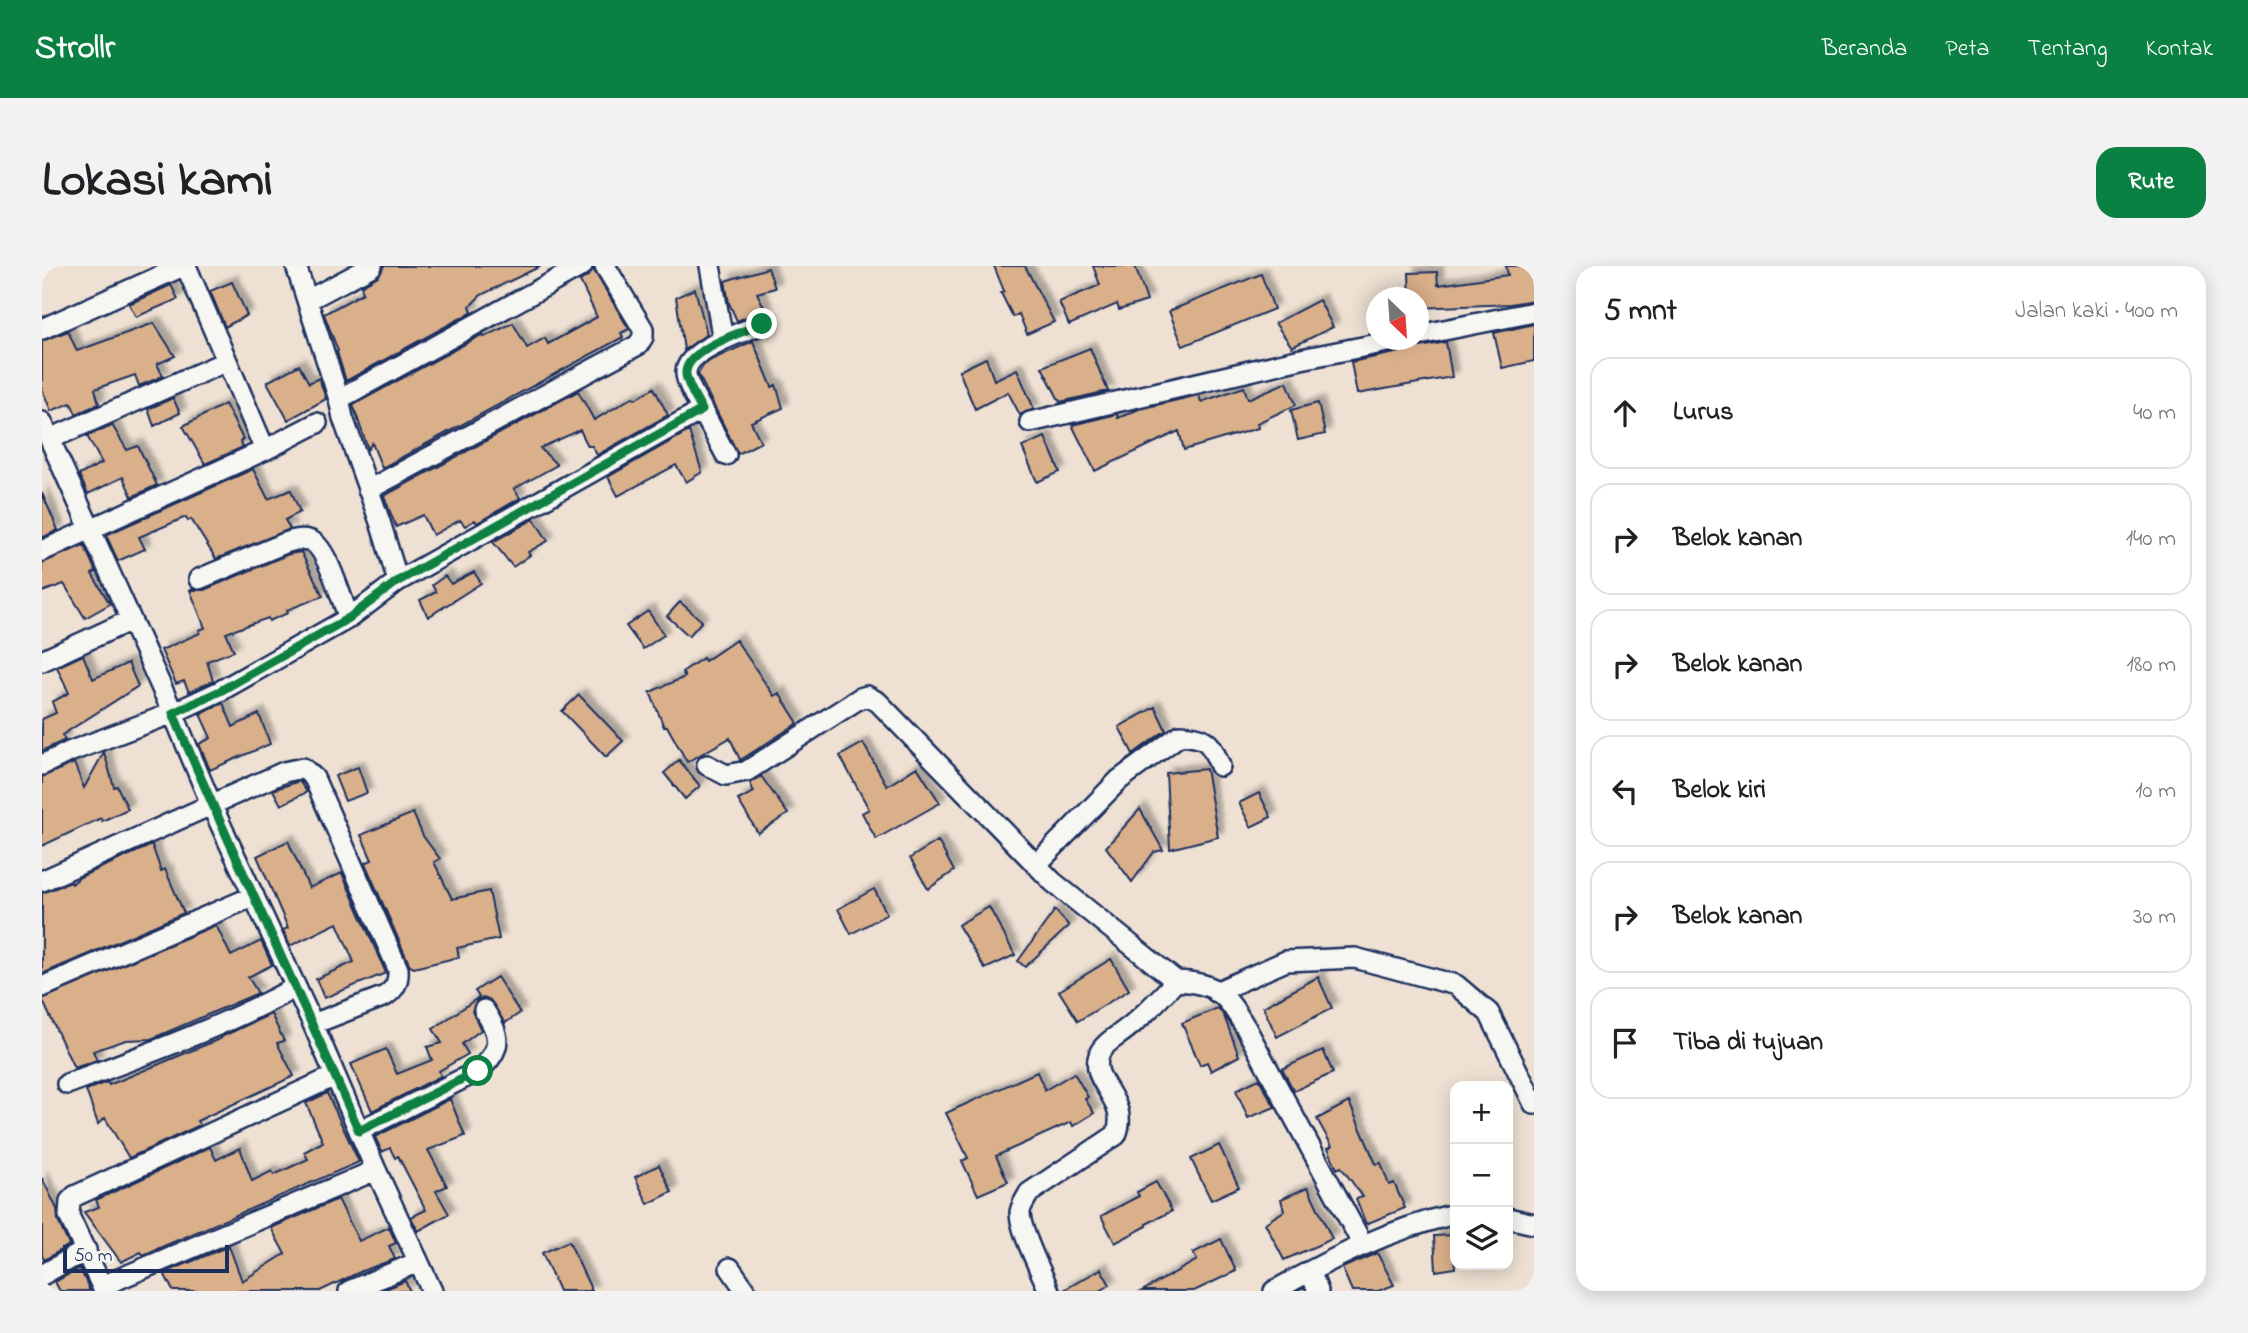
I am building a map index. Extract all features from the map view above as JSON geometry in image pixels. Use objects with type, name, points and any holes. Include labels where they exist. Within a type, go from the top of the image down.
[{"type":"street","points":[[42,329],[184,266],[265,450]]},
{"type":"street","points":[[296,266],[343,418],[398,581]]},
{"type":"street","points":[[308,300],[372,266]]},
{"type":"street","points":[[339,399],[582,266]]},
{"type":"street","points":[[368,489],[638,345],[643,337],[643,328],[605,266]]},
{"type":"street","points":[[710,266],[723,340]]},
{"type":"street","points":[[1429,333],[1534,312]]},
{"type":"street","points":[[726,455],[686,375],[688,364],[695,355],[762,324]]},
{"type":"street","points":[[1030,422],[1366,346]]},
{"type":"street","points":[[227,362],[46,431],[211,804],[432,1291]]},
{"type":"street","points":[[42,765],[80,747],[173,713],[220,691],[349,618],[398,581],[702,410]]},
{"type":"street","points":[[42,551],[265,450],[317,423]]},
{"type":"street","points":[[200,579],[285,543],[307,540],[319,548],[325,558],[349,618]]},
{"type":"street","points":[[42,661],[131,620]]},
{"type":"street","points":[[707,765],[726,775],[747,771],[860,698],[873,698],[1053,882],[1176,981],[1203,982],[1228,999],[1363,1245]]},
{"type":"street","points":[[1037,865],[1119,780],[1180,736],[1199,737],[1211,745],[1220,766]]},
{"type":"street","points":[[42,881],[211,804],[295,768],[303,768],[314,778],[398,969],[398,977],[392,991],[385,996],[313,1024]]},
{"type":"street","points":[[42,987],[254,896]]},
{"type":"street","points":[[1216,992],[1286,961],[1355,958],[1456,985],[1489,1013],[1534,1104]]},
{"type":"street","points":[[1049,1291],[1024,1230],[1020,1213],[1023,1203],[1029,1194],[1116,1135],[1121,1122],[1117,1105],[1097,1068],[1099,1054],[1109,1042],[1139,1021],[1176,981]]},
{"type":"street","points":[[66,1084],[192,1037],[296,987]]},
{"type":"street","points":[[359,1131],[478,1071],[491,1060],[498,1035],[484,1010]]},
{"type":"street","points":[[335,1076],[75,1196],[70,1201],[69,1216],[103,1289],[376,1170]]},
{"type":"street","points":[[1274,1291],[1363,1245],[1416,1223],[1450,1215]]},
{"type":"street","points":[[1513,1219],[1534,1224]]},
{"type":"street","points":[[42,1275],[86,1250]]},
{"type":"street","points":[[349,1291],[418,1262]]},
{"type":"street","points":[[730,1268],[746,1291]]},
{"type":"street","points":[[1310,1271],[1318,1291]]},
{"type":"building","points":[[384,266],[541,266],[481,295],[470,306],[472,312],[346,381],[324,314],[363,293],[361,286],[378,276]]},
{"type":"building","points":[[994,266],[1025,266],[1054,322],[1027,334],[1019,314],[1013,317],[1001,293],[1004,291]]},
{"type":"building","points":[[1093,266],[1135,266],[1147,301],[1119,310],[1117,304],[1069,325],[1059,302],[1100,285]]},
{"type":"building","points":[[1506,266],[1534,266],[1534,300],[1510,304],[1429,308],[1429,287],[1410,287],[1409,273],[1437,272],[1438,285],[1508,275]]},
{"type":"building","points":[[768,268],[775,288],[757,293],[767,313],[758,312],[737,321],[729,303],[725,281]]},
{"type":"building","points":[[593,269],[629,329],[621,333],[623,337],[382,468],[372,443],[368,449],[353,405],[483,334],[484,337],[513,323],[527,348],[545,338],[548,344],[597,317],[580,281]]},
{"type":"building","points":[[1261,274],[1274,309],[1183,346],[1169,311]]},
{"type":"building","points":[[232,282],[247,315],[225,327],[210,291]]},
{"type":"building","points":[[171,285],[178,299],[136,317],[129,304]]},
{"type":"building","points":[[695,289],[707,334],[684,350],[676,297]]},
{"type":"building","points":[[1319,300],[1333,327],[1292,347],[1275,323]]},
{"type":"building","points":[[154,323],[175,356],[157,364],[163,376],[139,386],[135,375],[95,389],[99,404],[76,414],[71,403],[51,411],[42,389],[42,341],[68,331],[77,351]]},
{"type":"building","points":[[1534,324],[1534,361],[1502,368],[1494,333]]},
{"type":"building","points":[[753,341],[772,387],[776,385],[783,408],[751,422],[761,442],[738,454],[698,374],[711,360]]},
{"type":"building","points":[[1446,342],[1452,377],[1357,394],[1351,362],[1402,350],[1429,350],[1429,345]]},
{"type":"building","points":[[1090,348],[1108,391],[1060,402],[1042,367]]},
{"type":"building","points":[[986,358],[994,380],[1017,369],[1034,409],[1020,415],[1008,392],[975,409],[959,371]]},
{"type":"building","points":[[299,365],[309,383],[319,378],[326,399],[288,420],[267,382]]},
{"type":"building","points":[[1287,382],[1296,405],[1257,423],[1258,428],[1184,450],[1179,431],[1095,471],[1072,425],[1117,414],[1118,418],[1139,409],[1199,395],[1201,402],[1244,387],[1248,399]]},
{"type":"building","points":[[654,388],[668,415],[597,455],[592,446],[588,446],[580,430],[540,448],[557,465],[514,489],[520,498],[477,523],[475,520],[465,526],[460,520],[433,535],[423,515],[396,527],[384,496],[578,391],[594,420]]},
{"type":"building","points":[[173,398],[180,413],[154,426],[148,409]]},
{"type":"building","points":[[1318,403],[1325,434],[1298,440],[1291,410]]},
{"type":"building","points":[[225,404],[243,439],[240,441],[243,447],[205,464],[183,426]]},
{"type":"building","points":[[112,425],[127,450],[138,446],[157,485],[132,497],[123,477],[88,494],[79,475],[102,463],[87,436]]},
{"type":"building","points":[[689,431],[702,472],[686,482],[676,465],[618,496],[608,477]]},
{"type":"building","points":[[1045,437],[1060,472],[1037,482],[1022,447]]},
{"type":"building","points":[[253,469],[268,499],[291,490],[300,512],[285,520],[290,529],[216,559],[191,519],[188,521],[186,517],[139,537],[145,549],[118,561],[106,535]]},
{"type":"building","points":[[42,493],[58,530],[42,538]]},
{"type":"building","points":[[534,519],[548,541],[528,552],[530,555],[513,567],[493,542]]},
{"type":"building","points":[[84,545],[96,572],[92,574],[110,604],[85,618],[64,584],[42,592],[42,563]]},
{"type":"building","points":[[301,552],[323,596],[287,610],[288,613],[269,621],[268,618],[226,633],[234,651],[207,661],[213,681],[189,692],[184,681],[176,684],[161,650],[200,633],[199,630],[205,628],[190,590],[204,590],[289,554]]},
{"type":"building","points":[[474,572],[481,583],[428,617],[420,600],[436,592],[432,585],[445,576],[451,584]]},
{"type":"building","points":[[680,602],[702,621],[689,636],[667,616]]},
{"type":"building","points":[[648,611],[664,635],[643,649],[626,626]]},
{"type":"building","points":[[736,640],[774,696],[779,693],[798,723],[740,760],[730,738],[687,762],[667,726],[664,727],[650,692],[685,677],[682,672],[703,658],[705,661]]},
{"type":"building","points":[[83,655],[93,679],[128,663],[138,686],[62,735],[65,740],[42,751],[42,719],[56,713],[52,702],[69,693],[57,667]]},
{"type":"building","points":[[579,695],[623,741],[606,757],[562,711]]},
{"type":"building","points":[[223,703],[233,727],[259,714],[270,744],[210,770],[199,744],[211,738],[200,714]]},
{"type":"building","points":[[1155,707],[1166,730],[1133,754],[1119,727]]},
{"type":"building","points":[[863,743],[887,786],[917,767],[940,803],[876,839],[862,813],[869,809],[840,756]]},
{"type":"building","points":[[104,752],[114,787],[117,786],[128,809],[102,821],[101,818],[42,846],[42,777],[74,763],[84,788]]},
{"type":"building","points":[[679,760],[700,786],[685,799],[664,773]]},
{"type":"building","points":[[358,767],[367,793],[345,801],[335,776]]},
{"type":"building","points":[[1206,769],[1218,837],[1170,849],[1166,773]]},
{"type":"building","points":[[761,776],[788,814],[758,833],[738,800],[754,792],[750,783]]},
{"type":"building","points":[[299,781],[307,792],[281,805],[273,790]]},
{"type":"building","points":[[1259,793],[1271,817],[1251,827],[1239,803]]},
{"type":"building","points":[[1140,809],[1163,850],[1154,852],[1132,882],[1106,847]]},
{"type":"building","points":[[413,813],[423,836],[440,859],[434,862],[452,899],[489,891],[499,939],[457,948],[459,957],[414,968],[410,966],[365,863],[372,860],[361,835]]},
{"type":"building","points":[[288,841],[309,888],[342,873],[386,973],[324,998],[316,979],[354,962],[337,923],[290,946],[283,930],[288,928],[257,856]]},
{"type":"building","points":[[938,841],[954,871],[928,889],[910,858]]},
{"type":"building","points":[[152,845],[161,871],[165,869],[184,913],[42,974],[42,893],[71,882],[72,884],[80,877]]},
{"type":"building","points":[[874,889],[887,914],[851,934],[838,909]]},
{"type":"building","points":[[989,907],[1015,955],[985,969],[958,925]]},
{"type":"building","points":[[1055,910],[1069,926],[1025,967],[1018,961]]},
{"type":"building","points":[[216,925],[231,956],[261,941],[272,965],[248,977],[258,993],[151,1039],[126,1040],[93,1051],[97,1060],[74,1068],[42,999]]},
{"type":"building","points":[[1111,959],[1129,990],[1078,1021],[1059,991]]},
{"type":"building","points":[[497,977],[520,1013],[505,1023],[490,1000],[477,1000],[472,1011],[481,1030],[462,1044],[468,1054],[439,1071],[441,1076],[372,1111],[351,1064],[386,1049],[397,1074],[432,1060],[427,1047],[442,1043],[433,1029],[479,997],[475,991]]},
{"type":"building","points":[[1318,977],[1332,1008],[1277,1037],[1263,1007]]},
{"type":"building","points":[[1218,1008],[1224,1016],[1239,1056],[1211,1071],[1207,1062],[1200,1065],[1182,1023]]},
{"type":"building","points":[[271,1014],[284,1041],[277,1043],[294,1076],[197,1121],[200,1125],[129,1158],[105,1118],[98,1124],[86,1090],[107,1082],[109,1085],[222,1038],[219,1038]]},
{"type":"building","points":[[1323,1050],[1333,1073],[1294,1091],[1282,1069]]},
{"type":"building","points":[[1037,1072],[1045,1090],[1074,1073],[1094,1113],[1073,1126],[1071,1122],[996,1156],[1008,1182],[978,1195],[962,1161],[968,1158],[946,1113]]},
{"type":"building","points":[[1259,1079],[1275,1107],[1248,1118],[1236,1090]]},
{"type":"building","points":[[327,1093],[359,1162],[121,1262],[84,1212],[99,1207],[96,1200],[210,1147],[216,1160],[240,1148],[252,1181],[272,1171],[274,1175],[308,1159],[304,1152],[323,1142],[306,1103]]},
{"type":"building","points":[[450,1099],[465,1136],[428,1150],[447,1186],[436,1191],[449,1214],[418,1231],[411,1217],[426,1210],[398,1156],[395,1158],[390,1148],[382,1152],[375,1137]]},
{"type":"building","points":[[1349,1102],[1376,1164],[1381,1163],[1389,1185],[1394,1183],[1405,1208],[1366,1224],[1356,1199],[1363,1197],[1341,1167],[1337,1169],[1328,1148],[1332,1146],[1317,1119]]},
{"type":"building","points":[[1219,1145],[1239,1187],[1211,1200],[1191,1159]]},
{"type":"building","points":[[659,1165],[672,1192],[648,1204],[635,1177]]},
{"type":"building","points":[[42,1178],[57,1209],[58,1221],[69,1245],[44,1260],[42,1255]]},
{"type":"building","points":[[1156,1182],[1172,1211],[1115,1243],[1101,1216],[1139,1196],[1137,1192]]},
{"type":"building","points":[[1308,1187],[1332,1239],[1284,1260],[1265,1223],[1284,1211],[1281,1199]]},
{"type":"building","points":[[338,1199],[359,1241],[389,1227],[396,1243],[389,1246],[395,1259],[320,1291],[173,1291],[164,1273],[229,1246],[242,1281],[285,1254],[271,1228]]},
{"type":"building","points":[[1450,1235],[1450,1269],[1436,1271],[1434,1236]]},
{"type":"building","points":[[1221,1239],[1236,1271],[1194,1291],[1142,1291],[1197,1260],[1193,1253]]},
{"type":"building","points":[[569,1241],[592,1291],[559,1291],[542,1253]]},
{"type":"building","points":[[1377,1253],[1394,1285],[1378,1291],[1352,1291],[1342,1268]]},
{"type":"building","points":[[80,1268],[90,1291],[60,1291],[55,1282]]},
{"type":"building","points":[[1101,1269],[1110,1285],[1100,1291],[1062,1291]]},
{"type":"building","points":[[405,1281],[410,1291],[381,1291]]},
{"type":"route","points":[[478,1071],[359,1131],[313,1024],[211,804],[173,713],[220,691],[349,618],[398,581],[702,410],[686,375],[688,364],[695,355],[762,324]]}]
